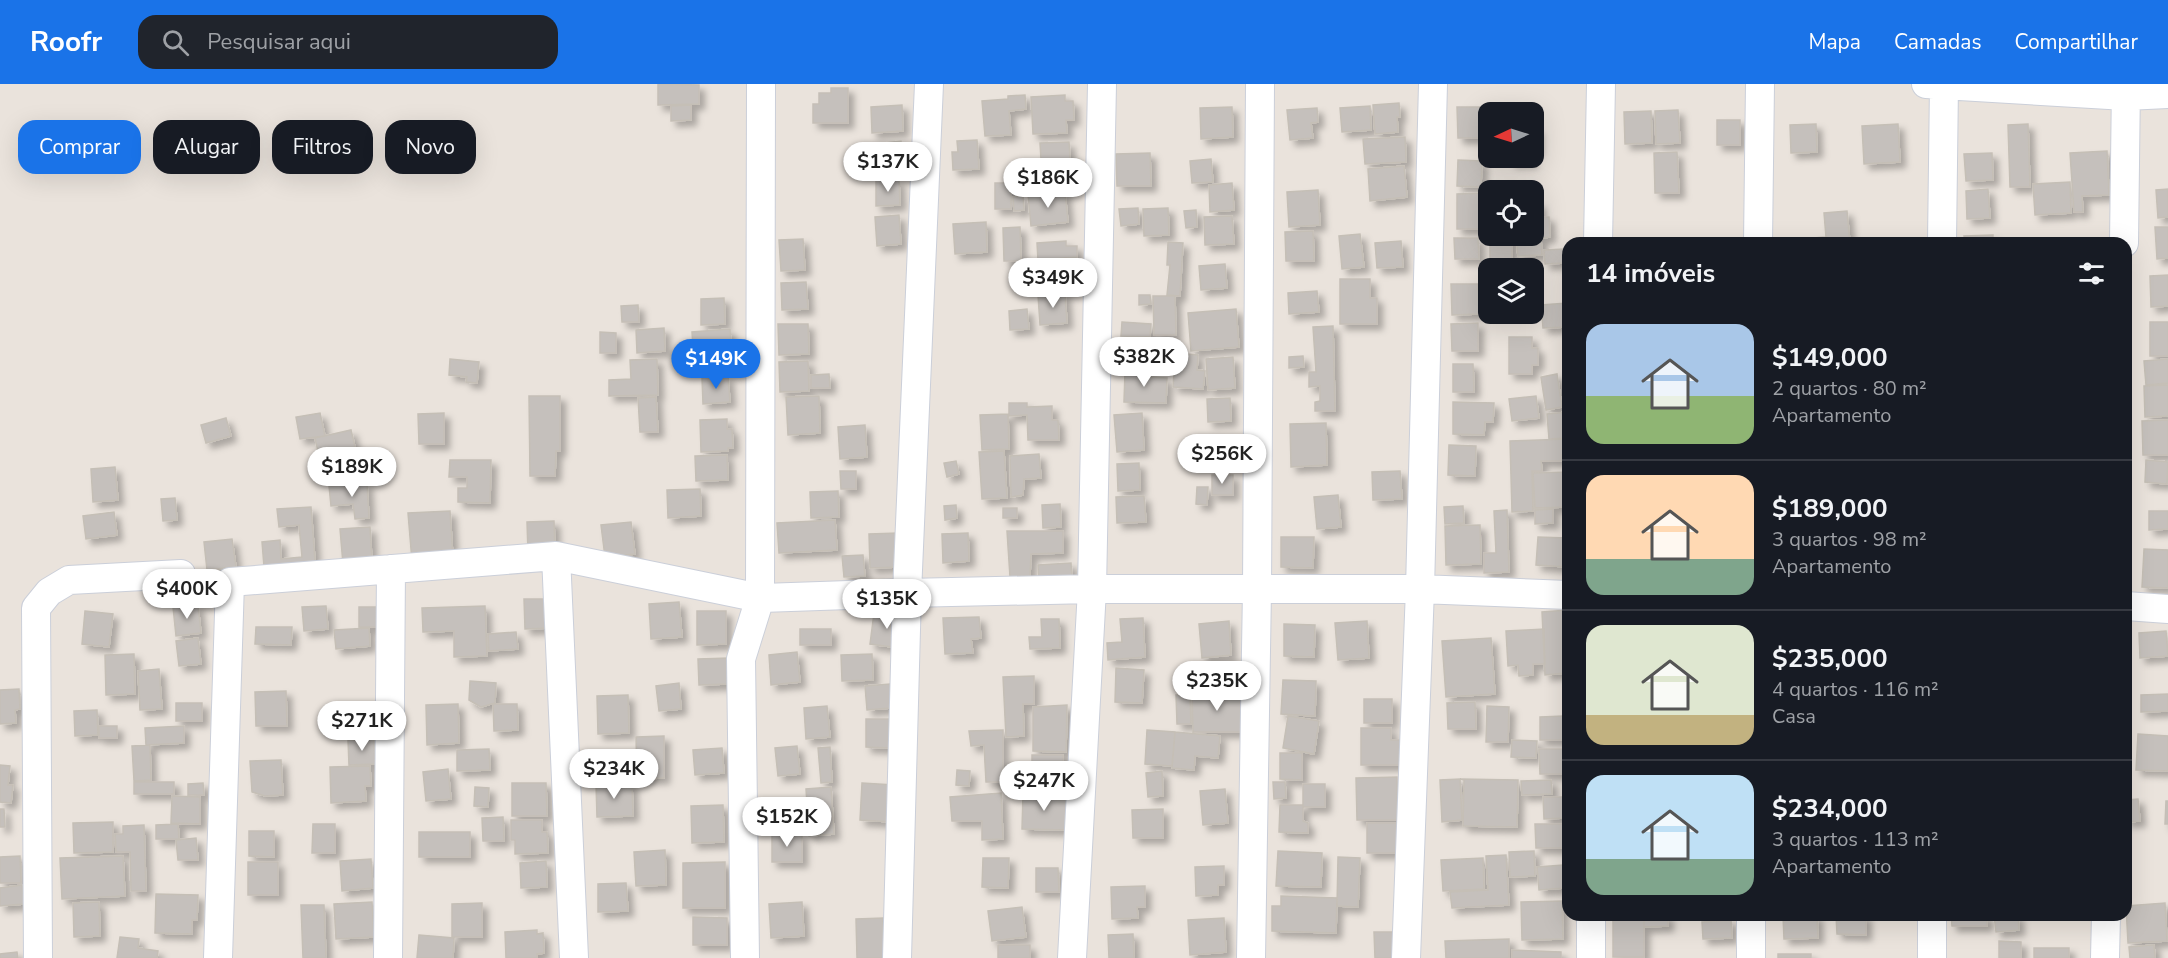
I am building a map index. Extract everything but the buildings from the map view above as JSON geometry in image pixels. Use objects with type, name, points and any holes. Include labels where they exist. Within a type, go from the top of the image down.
[{"type":"street","points":[[745,958],[741,659],[760,598],[761,84]]},
{"type":"street","points":[[897,958],[906,593],[929,84]]},
{"type":"street","points":[[1072,958],[1092,589],[1102,84]]},
{"type":"street","points":[[1251,958],[1257,589],[1260,84]]},
{"type":"street","points":[[1406,958],[1420,590],[1433,84]]},
{"type":"street","points":[[1598,237],[1601,84]]},
{"type":"street","points":[[1758,237],[1760,84]]},
{"type":"street","points":[[1942,237],[1938,84],[2126,90],[2168,94]]},
{"type":"street","points":[[2124,237],[2126,90]]},
{"type":"street","points":[[556,556],[574,958]]},
{"type":"street","points":[[218,958],[230,582],[556,556],[760,598],[1092,589],[1420,590],[1562,595]]},
{"type":"street","points":[[387,958],[392,569]]},
{"type":"street","points":[[38,958],[36,608],[49,592],[69,580],[181,574]]},
{"type":"street","points":[[2132,606],[2168,609]]},
{"type":"street","points":[[1591,921],[1591,958]]},
{"type":"street","points":[[1751,921],[1751,958]]},
{"type":"street","points":[[1932,921],[1932,958]]},
{"type":"street","points":[[2104,958],[2106,921]]}]
